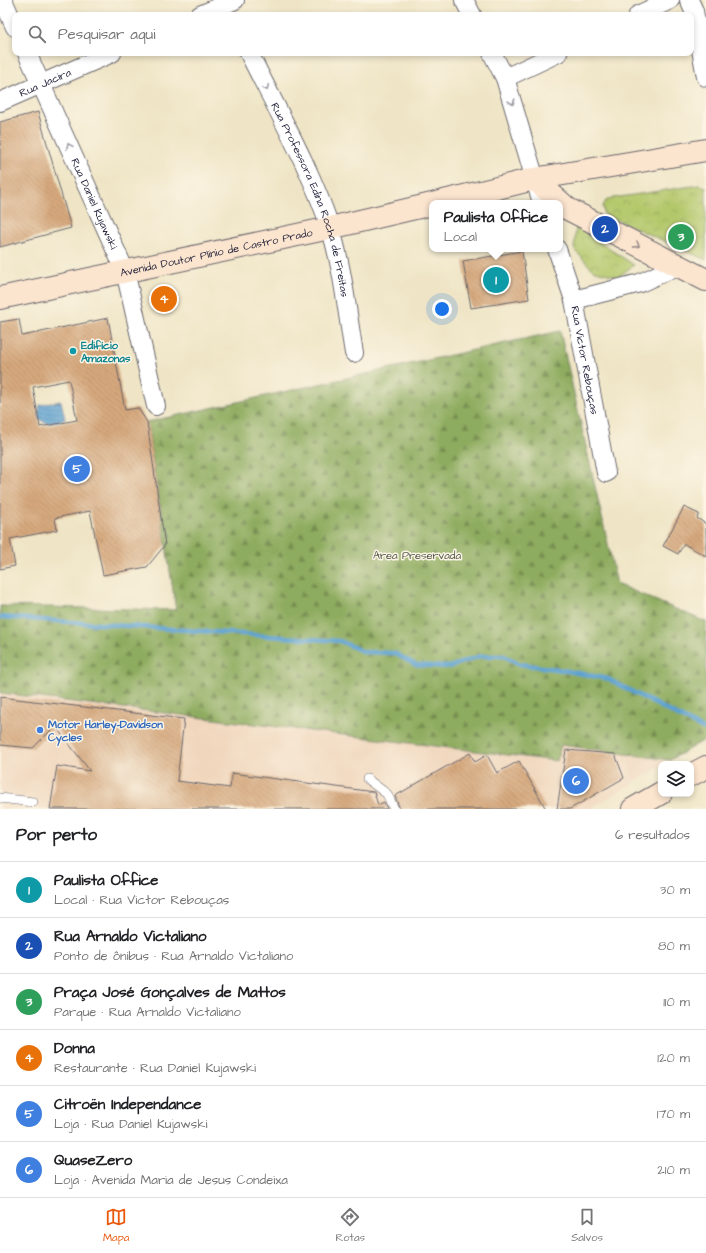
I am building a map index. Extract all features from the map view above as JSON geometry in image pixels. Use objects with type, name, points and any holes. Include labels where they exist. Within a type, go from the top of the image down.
[{"type":"street","points":[[3,0],[12,20]]},
{"type":"street","points":[[464,0],[470,12]]},
{"type":"street","points":[[644,12],[670,0]]},
{"type":"street","points":[[689,0],[694,11],[706,77]]},
{"type":"street","points":[[209,12],[229,5]]},
{"type":"street","name":"Rua Daniel Kujawski","points":[[28,56],[125,271],[156,406]]},
{"type":"street","name":"Rua Jacira","points":[[0,102],[105,56]]},
{"type":"street","name":"Rua Professora Edina Rocha de Freitas","points":[[250,56],[317,192],[330,228],[336,249],[354,353]]},
{"type":"street","points":[[494,56],[505,78],[541,200]]},
{"type":"street","points":[[505,78],[552,56]]},
{"type":"street","points":[[448,200],[534,179],[706,150]]},
{"type":"street","points":[[534,179],[558,200]]},
{"type":"street","name":"Avenida Doutor Plínio de Castro Prado","points":[[0,298],[330,228],[429,205]]},
{"type":"street","points":[[563,205],[568,209],[706,280]]},
{"type":"street","name":"Rua Victor Rebouças","points":[[558,252],[574,300],[606,473]]},
{"type":"street","points":[[574,300],[640,283],[677,266]]},
{"type":"street","points":[[694,774],[706,767]]},
{"type":"street","points":[[633,809],[658,795]]},
{"type":"lane","points":[[368,780],[387,794],[394,809]]},
{"type":"lane","points":[[0,798],[33,802]]},
{"type":"shaded area","points":[[0,693],[556,761],[560,745],[670,760],[658,761],[658,768],[589,809],[0,809]]},
{"type":"green space","points":[[699,185],[706,187],[706,260],[604,214],[603,206],[607,199]]},
{"type":"green space","points":[[576,227],[634,265],[618,277],[593,270],[574,249]]},
{"type":"green space","name":"Area Preservada","points":[[560,331],[617,584],[706,622],[706,739],[670,760],[561,745],[557,761],[0,693],[0,606],[176,610],[147,422]]},
{"type":"water","points":[[61,401],[65,419],[47,423],[38,417],[40,405]]},
{"type":"building","points":[[38,112],[71,228],[0,247],[0,122]]},
{"type":"building","points":[[522,252],[529,299],[471,308],[463,261]]},
{"type":"building","points":[[108,318],[125,410],[138,408],[147,422],[165,545],[147,567],[103,575],[90,511],[55,518],[57,530],[10,539],[15,566],[0,569],[0,322],[19,319],[22,336]],"holes":[[[69,380],[77,420],[40,427],[33,387]]]},
{"type":"building","points":[[684,507],[699,514],[697,518],[706,524],[706,556],[684,544],[678,554],[663,546]]},
{"type":"building","points":[[0,697],[184,719],[177,781],[230,788],[232,773],[374,792],[378,805],[384,802],[387,809],[50,809],[57,766],[90,771],[55,726],[33,748],[0,745]]},
{"type":"building","points":[[566,750],[615,754],[624,778],[570,809],[557,809]]},
{"type":"building","points":[[470,753],[475,762],[487,755],[497,773],[519,761],[546,809],[400,809],[395,796]]},
{"type":"waterway","points":[[0,617],[340,641],[364,652],[394,653],[416,665],[449,667],[480,656],[504,656],[520,664],[563,670],[608,679],[703,729]]},
{"type":"place","name":"Rua Arnaldo Victaliano","points":[[605,229]]},
{"type":"place","name":"Praça José Gonçalves de Mattos","points":[[681,237]]},
{"type":"place","name":"Paulista Office","points":[[496,280]]},
{"type":"place","name":"Donna","points":[[164,299]]},
{"type":"place","name":"Edifício Amazonas","points":[[73,351]]},
{"type":"place","name":"Citroën Independance","points":[[77,469]]},
{"type":"place","name":"Motor Harley-Davidson Cycles","points":[[40,730]]},
{"type":"place","name":"QuaseZero","points":[[576,781]]}]
